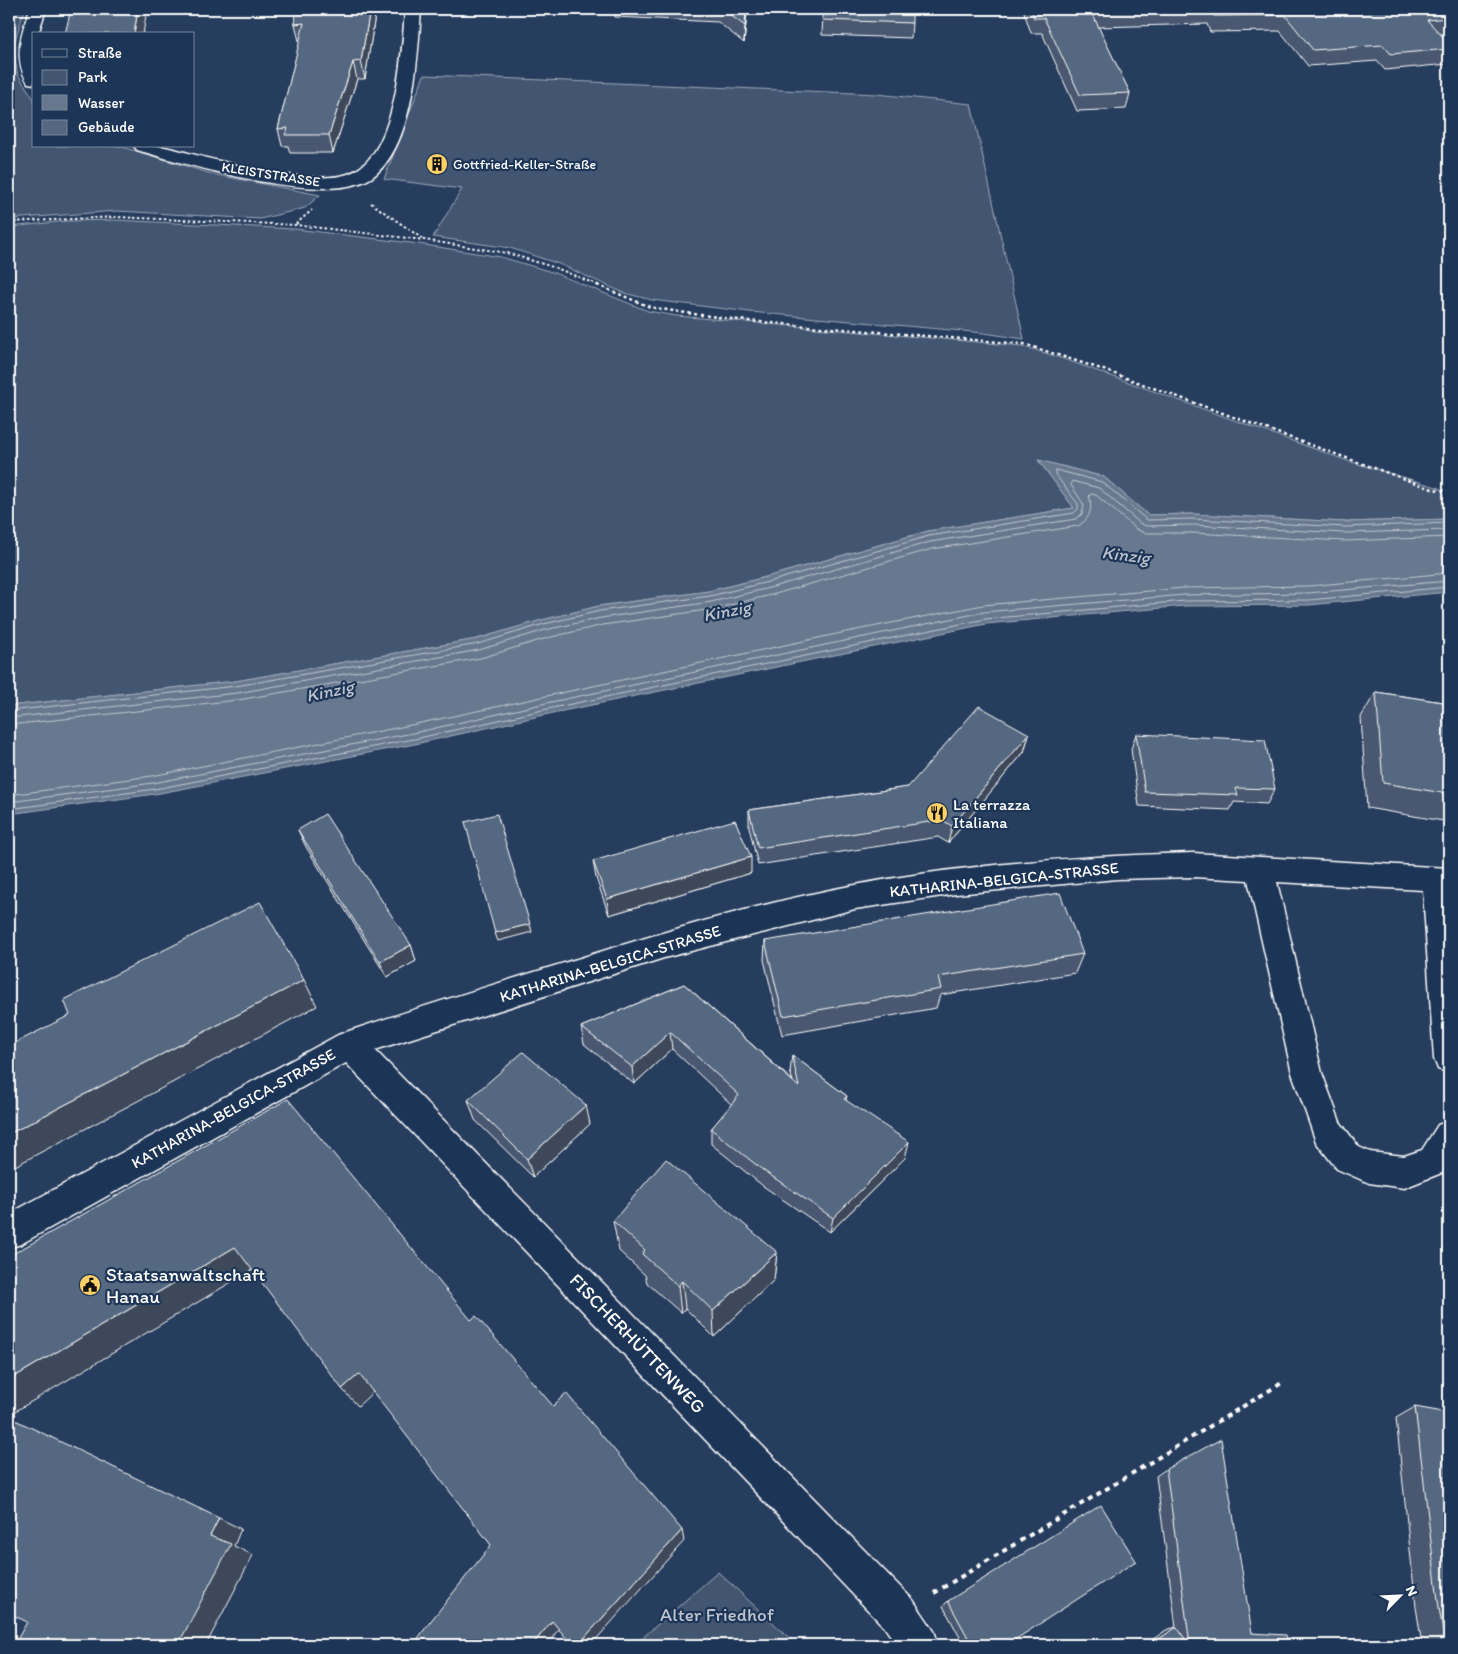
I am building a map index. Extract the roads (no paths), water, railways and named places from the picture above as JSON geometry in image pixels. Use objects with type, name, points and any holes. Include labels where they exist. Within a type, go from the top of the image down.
[{"type":"street","points":[[32,72],[28,59],[28,42],[38,9]]},
{"type":"street","name":"KLEISTSTRASSE","points":[[150,148],[222,168],[296,181],[342,182],[368,173],[379,161],[392,132],[406,86],[414,9]]},
{"type":"street","name":"KATHARINA-BELGICA-STRASSE","points":[[9,1232],[349,1045],[441,1014],[664,945],[855,896],[956,882],[1117,866],[1194,865],[1442,880],[1449,1059]]},
{"type":"street","points":[[1260,869],[1307,1074],[1327,1131],[1348,1158],[1369,1167],[1404,1172],[1433,1161],[1449,1136]]},
{"type":"street","name":"FISCHERHÜTTENWEG","points":[[349,1045],[899,1614],[920,1645]]},
{"type":"water","name":"Kinzig","points":[[1038,460],[1104,477],[1148,515],[1193,514],[1345,522],[1449,519],[1449,592],[1309,605],[1185,606],[986,624],[553,713],[420,743],[155,794],[9,814],[9,706],[236,681],[477,639],[599,606],[709,591],[770,576],[928,531],[1074,508]]},
{"type":"place","name":"Gottfried-Keller-Straße","points":[[437,164]]},
{"type":"place","name":"La terrazza Italiana","points":[[937,813]]},
{"type":"place","name":"Staatsanwaltschaft Hanau","points":[[90,1285]]},
{"type":"park label","name":"Alter Friedhof","points":[[717,1614]]}]
